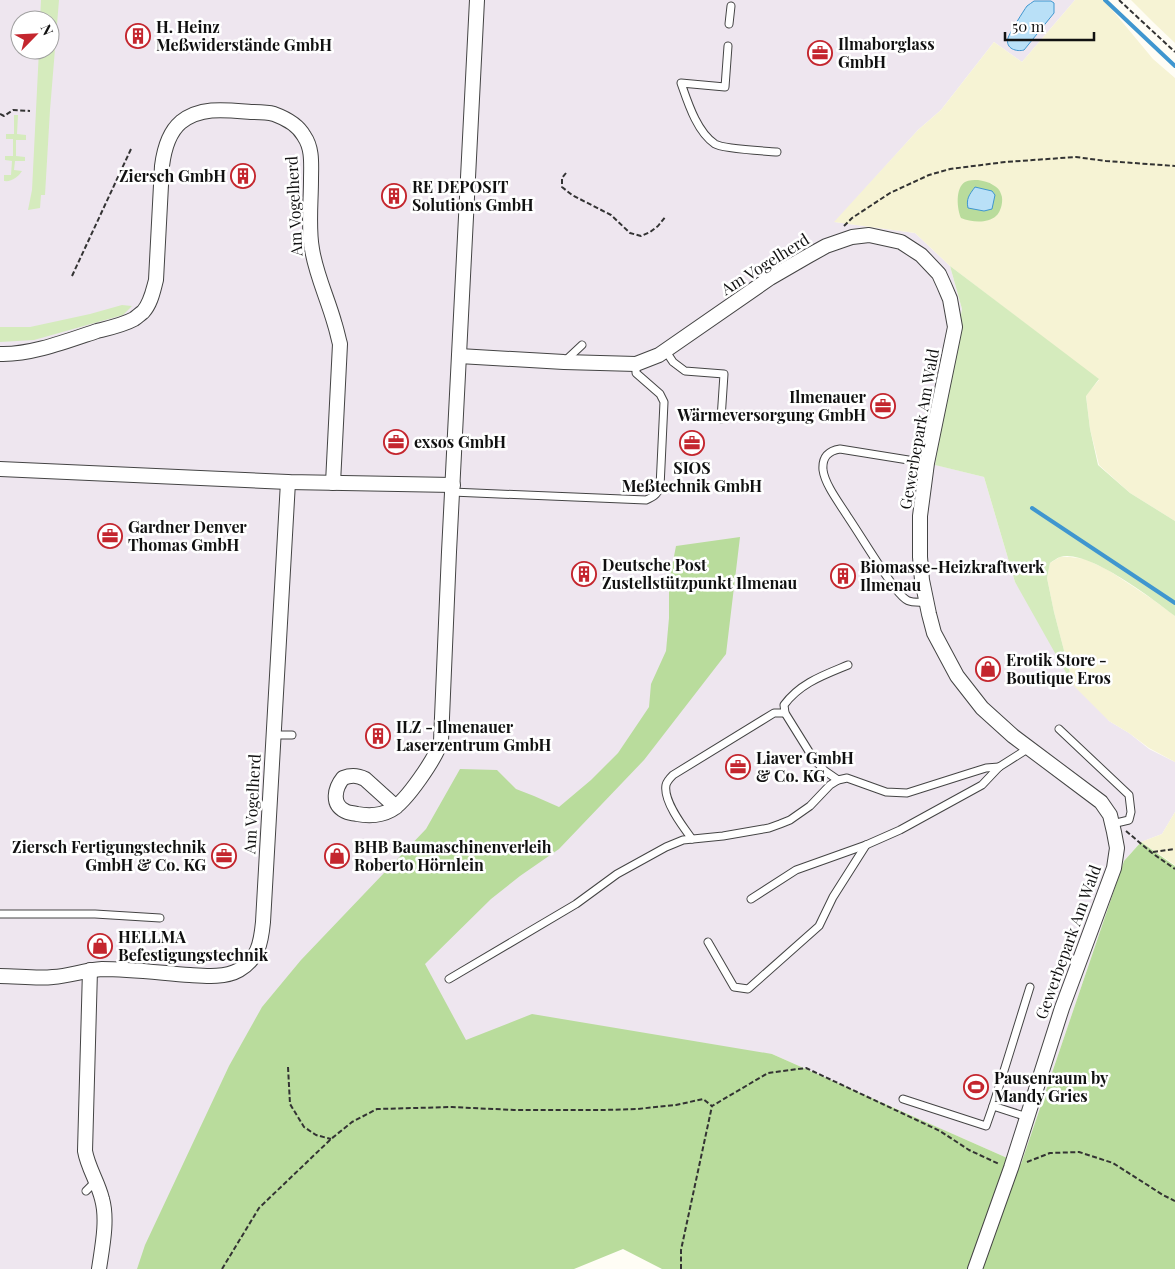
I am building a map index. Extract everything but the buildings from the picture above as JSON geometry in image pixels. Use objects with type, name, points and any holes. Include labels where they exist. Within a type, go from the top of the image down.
[{"type":"street","points":[[396,807],[411,791],[435,755],[441,741],[477,0]]},
{"type":"street","name":"Am Vogelherd","points":[[0,354],[33,350],[61,342],[121,324],[134,319],[144,311],[152,295],[156,280],[162,166],[164,149],[170,136],[182,121],[208,110],[272,113],[283,118],[298,129],[304,136],[311,153],[311,247],[316,269],[336,326],[340,344],[334,483]]},
{"type":"street","name":"Am Vogelherd","points":[[459,356],[636,364],[659,355],[770,274],[826,246],[852,237],[869,235],[901,242],[921,255]]},
{"type":"street","name":"Gewerbepark Am Wald","points":[[921,255],[939,274],[950,299],[955,327],[927,463],[920,516],[920,557],[926,602],[934,633],[956,676],[982,708],[995,721],[1100,802],[1110,815],[1117,848],[1114,868],[1062,1008],[1011,1168],[975,1269]]},
{"type":"street","points":[[0,469],[453,488]]},
{"type":"street","name":"Am Vogelherd","points":[[0,976],[53,978],[90,970],[105,969],[207,976],[224,975],[237,971],[248,964],[255,956],[262,938],[288,482]]},
{"type":"street","points":[[90,970],[85,1151],[103,1200],[102,1247],[99,1269]]},
{"type":"lane","points":[[729,24],[731,6]]},
{"type":"lane","points":[[728,46],[725,87],[681,83],[692,113],[707,137],[716,145],[777,152]]},
{"type":"lane","points":[[564,362],[582,345]]},
{"type":"lane","points":[[665,350],[673,362],[685,371],[724,374],[721,419]]},
{"type":"lane","points":[[453,488],[646,500],[653,497],[658,493],[660,487],[664,402],[660,394],[636,373],[636,364]]},
{"type":"lane","points":[[926,602],[916,603],[905,600],[895,588],[833,493],[824,476],[823,468],[827,454],[832,450],[840,449],[927,463]]},
{"type":"lane","points":[[838,780],[825,771],[813,758],[785,714],[784,705],[790,697],[813,679],[848,665]]},
{"type":"lane","points":[[692,839],[672,808],[665,793],[666,782],[673,775],[774,713],[785,714]]},
{"type":"lane","points":[[1059,729],[1129,795],[1131,812],[1129,820],[1113,828]]},
{"type":"lane","points":[[274,735],[292,735]]},
{"type":"lane","points":[[751,899],[796,870],[866,845],[900,830],[982,785],[999,766],[1029,747]]},
{"type":"lane","points":[[449,979],[576,904],[617,874],[666,847],[683,840],[723,836],[769,828],[780,824],[790,820],[810,806],[830,785],[838,780],[847,778],[886,792],[907,794],[986,768],[999,766]]},
{"type":"lane","points":[[708,942],[734,987],[748,989],[819,926],[834,897],[866,845]]},
{"type":"lane","points":[[0,914],[95,914],[160,918]]},
{"type":"lane","points":[[903,1099],[986,1126],[1030,987]]},
{"type":"lane","points":[[993,1106],[1027,1118]]},
{"type":"lane","points":[[86,1191],[96,1181]]},
{"type":"path","points":[[1119,0],[1175,52]]},
{"type":"path","points":[[4,110],[4,116]]},
{"type":"path","points":[[4,116],[13,110],[30,111]]},
{"type":"path","points":[[0,114],[4,116]]},
{"type":"path","points":[[72,276],[131,150]]},
{"type":"path","points":[[841,228],[852,218],[890,193],[929,175],[950,169],[1005,162],[1076,157],[1175,166]]},
{"type":"path","points":[[566,173],[562,178],[562,187],[572,195],[611,215],[630,233],[640,236],[650,232],[666,216]]},
{"type":"path","points":[[1113,828],[1127,830],[1152,853],[1175,869]]},
{"type":"path","points":[[1152,853],[1175,849]]},
{"type":"path","points":[[288,1067],[290,1104],[304,1127],[316,1135],[331,1138]]},
{"type":"path","points":[[681,1269],[681,1250],[712,1106],[768,1074],[806,1068],[940,1131],[968,1150],[1011,1168],[1050,1153],[1079,1152],[1113,1163],[1163,1195],[1175,1200]]},
{"type":"path","points":[[222,1269],[259,1208],[331,1138],[352,1122],[377,1109],[452,1107],[514,1110],[628,1110],[676,1105],[703,1099],[712,1106]]},
{"type":"shaded area","points":[[0,0],[1075,0],[1022,62],[994,42],[941,110],[918,130],[835,222],[915,233],[950,266],[962,309],[936,465],[984,477],[1015,582],[1109,721],[1129,733],[1149,749],[1175,762],[1175,812],[1162,834],[1141,842],[1124,861],[1021,1164],[772,1054],[180,1269],[0,1269]]},
{"type":"shaded area","points":[[1075,0],[1104,0],[1153,59],[1175,78],[1175,521],[1130,493],[1099,465],[1090,429],[1086,395],[1099,380],[950,266],[915,233],[834,222],[918,130],[941,110],[994,42],[1022,62]]},
{"type":"shaded area","points":[[1131,0],[1175,0],[1175,43],[1153,22]]},
{"type":"shaded area","points":[[1060,557],[1085,559],[1108,570],[1175,616],[1175,762],[1149,748],[1109,721],[1073,685],[1047,578],[1050,563]]},
{"type":"shaded area","points":[[1175,812],[1175,865],[1141,842],[1162,834]]},
{"type":"green space","points":[[41,0],[59,0],[58,10],[40,10]]},
{"type":"green space","points":[[38,60],[54,60],[45,195],[41,195],[40,208],[28,210],[32,190]]},
{"type":"green space","points":[[14,115],[18,115],[17,134],[26,135],[26,140],[16,140],[16,156],[25,157],[25,161],[15,161],[14,170],[22,171],[14,179],[4,181],[4,175],[11,175],[12,161],[5,160],[5,156],[13,156],[13,139],[6,139],[6,134],[14,134]]},
{"type":"green space","points":[[978,180],[990,183],[999,190],[1002,197],[1002,206],[992,219],[974,221],[961,218],[958,204],[960,189],[965,182]]},
{"type":"green space","points":[[950,266],[1099,379],[1086,396],[1090,429],[1098,465],[1130,493],[1175,521],[1175,616],[1103,567],[1072,556],[1060,557],[1050,563],[1047,578],[1073,685],[1015,582],[984,477],[935,465],[962,309]]},
{"type":"green space","points":[[122,305],[132,306],[123,315],[34,340],[0,342],[0,327],[30,327]]},
{"type":"green space","points":[[740,537],[726,654],[644,760],[559,849],[491,899],[425,964],[466,1040],[532,1014],[772,1054],[1021,1164],[1124,861],[1141,842],[1175,866],[1175,1269],[662,1269],[623,1249],[574,1269],[137,1269],[145,1245],[229,1066],[262,1007],[301,960],[426,829],[460,769],[497,770],[516,789],[559,807],[591,780],[618,753],[649,707],[651,684],[666,651],[669,618],[669,582],[676,546]]},
{"type":"water","points":[[1034,1],[1051,1],[1054,3],[1054,13],[1024,50],[1012,49],[1008,45],[1008,38],[1027,6]]},
{"type":"water","points":[[975,187],[992,191],[995,195],[992,209],[984,211],[968,208],[968,197]]},
{"type":"waterway","points":[[1105,0],[1175,66]]},
{"type":"waterway","points":[[1032,508],[1175,603]]},
{"type":"place","name":"H. Heinz Meßwiderstände GmbH","points":[[138,36]]},
{"type":"place","name":"Ilmaborglass GmbH","points":[[820,53]]},
{"type":"place","name":"Ziersch GmbH","points":[[243,176]]},
{"type":"place","name":"RE DEPOSIT Solutions GmbH","points":[[394,196]]},
{"type":"place","name":"Ilmenauer Wärmeversorgung GmbH","points":[[883,406]]},
{"type":"place","name":"exsos GmbH","points":[[396,442]]},
{"type":"place","name":"SIOS Meßtechnik GmbH","points":[[692,443]]},
{"type":"place","name":"Gardner Denver Thomas GmbH","points":[[110,536]]},
{"type":"place","name":"Deutsche Post Zustellstützpunkt Ilmenau","points":[[584,574]]},
{"type":"place","name":"Biomasse-Heizkraftwerk Ilmenau","points":[[843,576]]},
{"type":"place","name":"Erotik Store - Boutique Eros","points":[[988,669]]},
{"type":"place","name":"ILZ - Ilmenauer Laserzentrum GmbH","points":[[378,736]]},
{"type":"place","name":"Liaver GmbH & Co. KG","points":[[738,767]]},
{"type":"place","name":"Ziersch Fertigungstechnik GmbH & Co. KG","points":[[224,856]]},
{"type":"place","name":"BHB Baumaschinenverleih Roberto Hörnlein","points":[[337,856]]},
{"type":"place","name":"HELLMA Befestigungstechnik","points":[[100,946]]},
{"type":"place","name":"Pausenraum by Mandy Gries","points":[[976,1087]]}]
